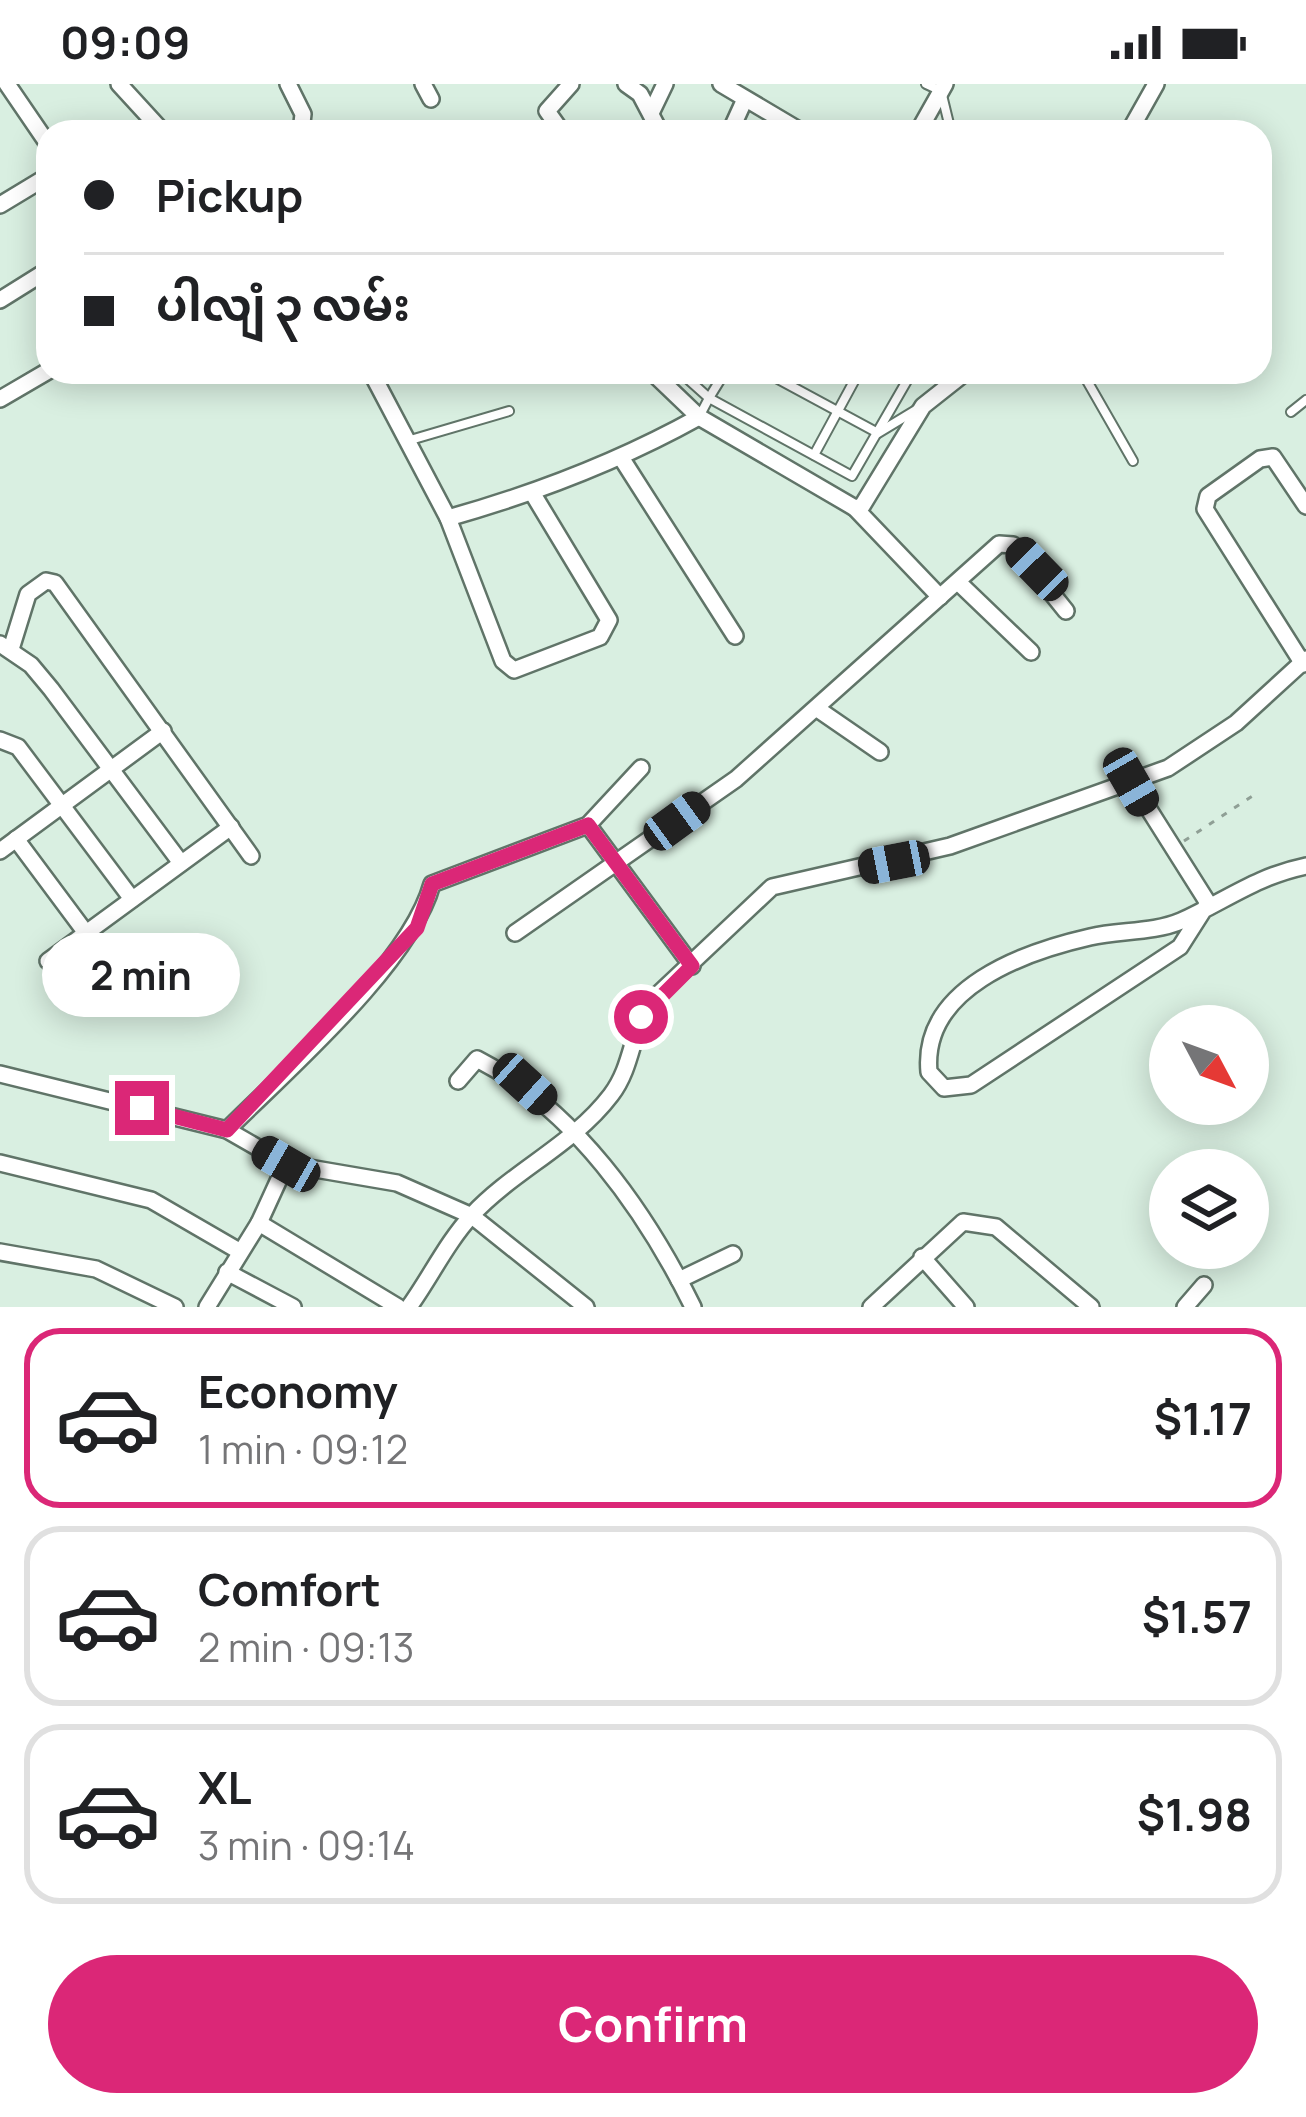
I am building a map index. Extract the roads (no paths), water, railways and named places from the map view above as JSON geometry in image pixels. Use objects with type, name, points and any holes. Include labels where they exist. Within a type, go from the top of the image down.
[{"type":"street","points":[[7,84],[36,126]]},
{"type":"street","points":[[119,84],[152,120]]},
{"type":"street","points":[[288,84],[303,120]]},
{"type":"street","points":[[554,120],[548,111],[571,84]]},
{"type":"street","points":[[626,84],[655,120]]},
{"type":"street","points":[[652,111],[665,84]]},
{"type":"street","points":[[721,84],[748,91],[786,120]]},
{"type":"street","points":[[1136,120],[1156,84]]},
{"type":"street","points":[[923,120],[937,86]]},
{"type":"street","points":[[735,120],[748,91]]},
{"type":"street","points":[[0,205],[36,183]]},
{"type":"street","points":[[0,300],[36,278]]},
{"type":"street","points":[[0,398],[36,377]]},
{"type":"street","points":[[377,384],[448,518],[503,661],[514,670],[600,638],[609,620],[533,494]]},
{"type":"street","points":[[665,384],[699,417],[854,508],[940,597]]},
{"type":"street","points":[[854,508],[862,506],[923,406],[951,384]]},
{"type":"street","points":[[448,518],[533,494],[622,459],[699,417]]},
{"type":"street","points":[[409,1307],[472,1216],[578,1132],[623,1077],[650,1002],[772,887],[950,846],[1168,769],[1236,723],[1304,662],[1205,508],[1208,496],[1260,459],[1273,457],[1306,506]]},
{"type":"street","points":[[622,459],[735,637]]},
{"type":"street","points":[[515,933],[736,779],[819,710],[999,544],[1013,545],[1066,611]]},
{"type":"street","points":[[181,863],[51,689],[6,646],[28,594],[37,585],[55,583],[251,856]]},
{"type":"street","points":[[959,583],[1031,652]]},
{"type":"street","points":[[819,710],[880,752]]},
{"type":"street","points":[[0,850],[163,731]]},
{"type":"street","points":[[0,740],[18,747],[132,899]]},
{"type":"street","points":[[227,1130],[417,928],[432,884],[588,825],[641,768]]},
{"type":"street","points":[[1131,782],[1208,904]]},
{"type":"street","points":[[588,825],[692,966]]},
{"type":"street","points":[[48,961],[231,827]]},
{"type":"street","points":[[16,839],[86,933]]},
{"type":"street","points":[[1208,904],[1180,946],[971,1085],[944,1088],[928,1072],[932,1041],[956,995],[983,977],[1089,937],[1181,921],[1208,904],[1264,874],[1306,866]]},
{"type":"street","points":[[458,1082],[477,1059],[525,1084],[578,1132],[679,1280],[692,1307]]},
{"type":"street","points":[[0,1074],[227,1130],[286,1164],[397,1183],[472,1216],[586,1307]]},
{"type":"street","points":[[0,1163],[151,1200],[239,1251]]},
{"type":"street","points":[[207,1307],[260,1222],[286,1164]]},
{"type":"street","points":[[260,1222],[398,1307]]},
{"type":"street","points":[[871,1307],[962,1222],[996,1227],[1091,1307]]},
{"type":"street","points":[[0,1252],[96,1269],[175,1307]]},
{"type":"street","points":[[679,1280],[733,1254]]},
{"type":"street","points":[[922,1257],[966,1307]]},
{"type":"street","points":[[227,1272],[293,1307]]},
{"type":"street","points":[[1185,1307],[1204,1285]]},
{"type":"lane","points":[[937,86],[947,120]]},
{"type":"lane","points":[[693,384],[709,398],[852,476],[905,384]]},
{"type":"lane","points":[[699,417],[718,384]]},
{"type":"lane","points":[[787,384],[878,433]]},
{"type":"lane","points":[[814,456],[853,384]]},
{"type":"lane","points":[[1089,384],[1133,461]]},
{"type":"lane","points":[[1291,412],[1306,400]]},
{"type":"lane","points":[[878,433],[923,406]]},
{"type":"lane","points":[[407,441],[508,411]]}]
